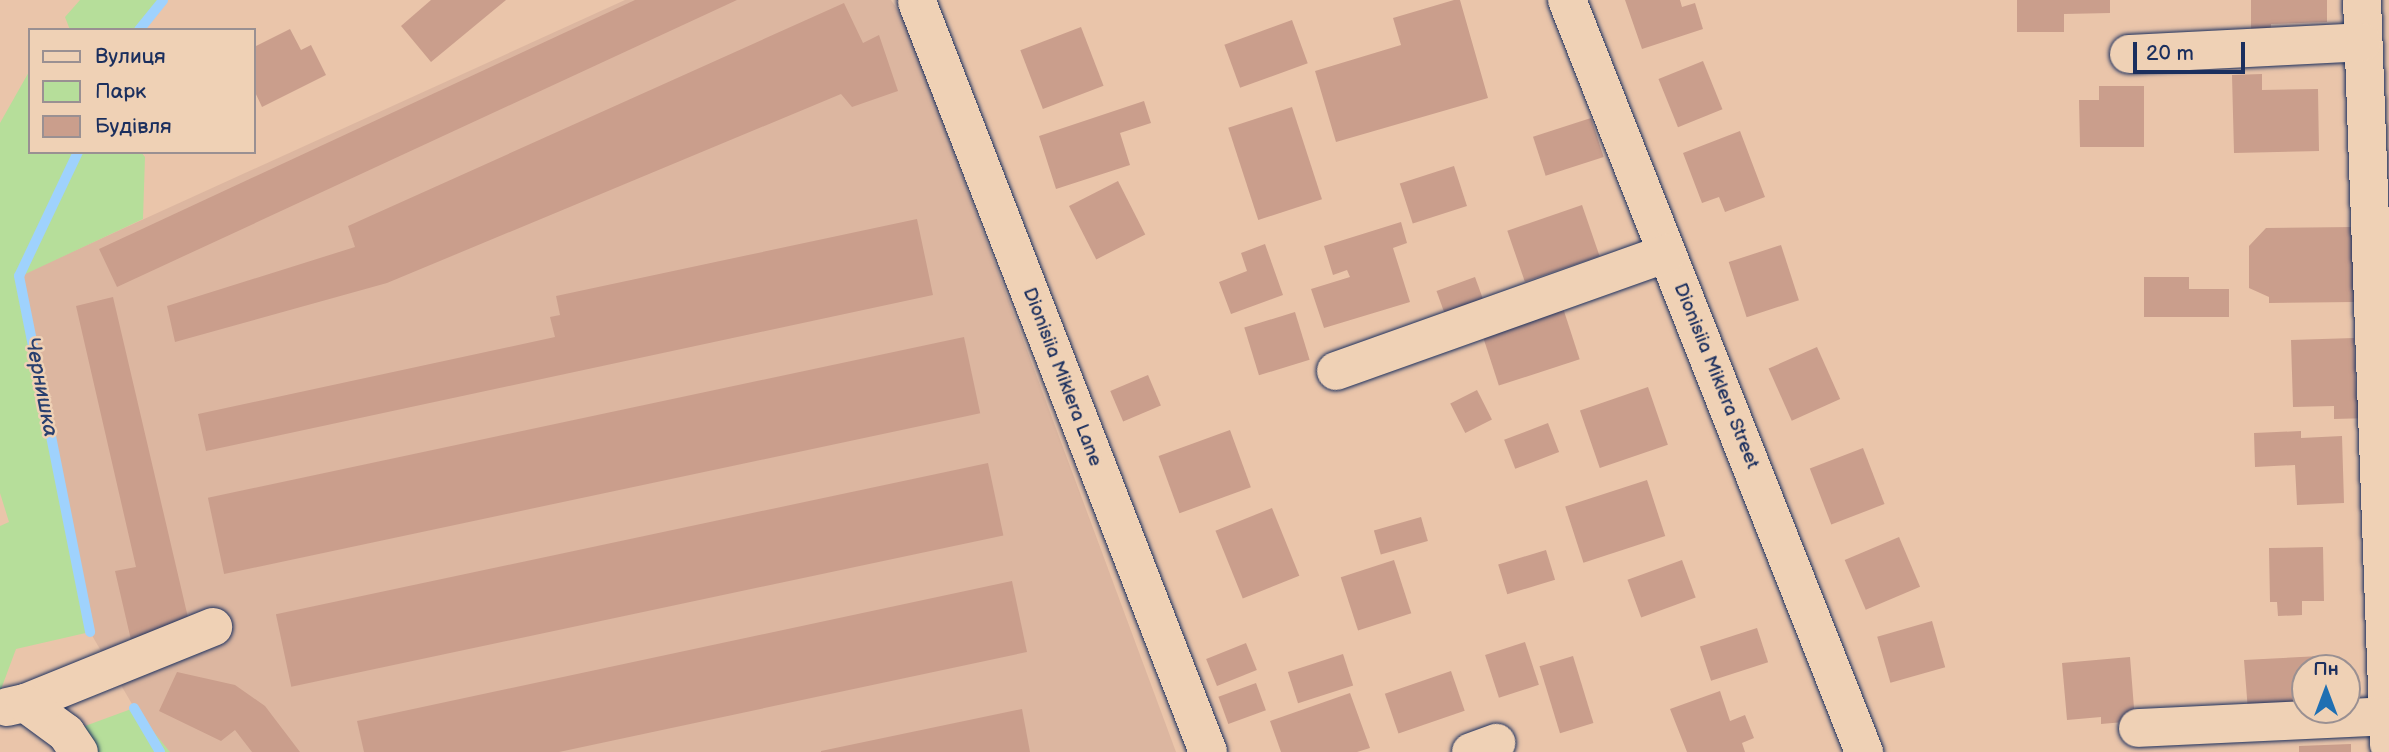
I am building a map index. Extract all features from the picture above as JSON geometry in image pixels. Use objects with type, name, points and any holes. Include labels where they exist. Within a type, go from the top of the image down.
[{"type":"street","name":"Dionisiia Miklera Street","points":[[1567,0],[1864,752]]},
{"type":"street","points":[[2138,728],[2388,730],[2378,150],[2362,42],[2362,0]]},
{"type":"street","name":"Dionisiia Miklera Lane","points":[[916,2],[1208,752]]},
{"type":"street","points":[[2129,54],[2362,42]]},
{"type":"street","points":[[1336,371],[1667,253]]},
{"type":"street","points":[[13,705],[78,684],[213,626]]},
{"type":"street","points":[[13,705],[66,733],[79,752]]},
{"type":"shaded area","points":[[625,0],[891,0],[905,21],[1176,752],[160,752],[90,632],[19,276]]},
{"type":"green space","points":[[80,0],[163,0],[141,28],[69,28],[65,17]]},
{"type":"green space","points":[[28,74],[28,154],[143,154],[145,157],[143,219],[19,277],[90,632],[16,649],[0,692],[0,526],[9,522],[0,493],[0,123]]},
{"type":"green space","points":[[134,708],[170,752],[79,752],[66,733]]},
{"type":"building","points":[[431,0],[506,0],[431,62],[401,26]]},
{"type":"building","points":[[635,0],[737,0],[117,287],[99,249]]},
{"type":"building","points":[[1460,0],[1488,98],[1336,142],[1315,71],[1401,45],[1393,18]]},
{"type":"building","points":[[1625,0],[1680,0],[1682,7],[1695,3],[1703,29],[1642,49]]},
{"type":"building","points":[[2017,0],[2110,0],[2110,13],[2064,14],[2064,32],[2017,32]]},
{"type":"building","points":[[2251,0],[2327,0],[2327,22],[2271,24],[2271,32],[2251,32]]},
{"type":"building","points":[[844,3],[863,43],[879,35],[898,91],[852,107],[841,94],[387,283],[175,342],[167,306],[355,247],[348,226]]},
{"type":"building","points":[[1292,20],[1308,63],[1240,88],[1224,45]]},
{"type":"building","points":[[1081,27],[1104,86],[1043,109],[1020,50]]},
{"type":"building","points":[[290,29],[301,50],[311,45],[326,75],[262,107],[256,94],[256,46]]},
{"type":"building","points":[[1703,61],[1722,109],[1678,127],[1658,79]]},
{"type":"building","points":[[2262,74],[2262,90],[2318,89],[2319,151],[2234,153],[2232,75]]},
{"type":"building","points":[[2099,86],[2144,86],[2144,147],[2080,147],[2079,100],[2099,100]]},
{"type":"building","points":[[1144,101],[1151,123],[1120,133],[1130,165],[1056,189],[1039,136]]},
{"type":"building","points":[[1292,107],[1322,199],[1258,220],[1228,128]]},
{"type":"building","points":[[1591,118],[1604,157],[1546,176],[1533,137]]},
{"type":"building","points":[[1740,131],[1765,197],[1725,212],[1719,197],[1702,203],[1683,153]]},
{"type":"building","points":[[1454,166],[1467,206],[1413,224],[1400,184]]},
{"type":"building","points":[[1118,181],[1145,234],[1096,259],[1069,206]]},
{"type":"building","points":[[1582,205],[1600,256],[1525,282],[1507,231]]},
{"type":"building","points":[[917,219],[933,295],[206,451],[198,414],[555,337],[550,317],[560,315],[556,296]]},
{"type":"building","points":[[1401,222],[1407,243],[1393,248],[1410,302],[1324,328],[1311,289],[1350,277],[1347,270],[1333,275],[1324,246]]},
{"type":"building","points":[[2353,227],[2354,302],[2269,303],[2269,297],[2249,288],[2249,246],[2266,228]]},
{"type":"building","points":[[1265,244],[1283,295],[1231,314],[1219,282],[1247,271],[1241,253]]},
{"type":"building","points":[[1781,245],[1799,300],[1747,317],[1729,262]]},
{"type":"building","points":[[1475,277],[1485,305],[1447,319],[1436,291]]},
{"type":"building","points":[[2144,277],[2189,277],[2189,289],[2229,289],[2229,317],[2144,317]]},
{"type":"building","points":[[113,297],[190,626],[131,640],[115,571],[136,567],[76,306]]},
{"type":"building","points":[[1563,308],[1580,359],[1499,386],[1482,334]]},
{"type":"building","points":[[1295,312],[1310,360],[1259,375],[1244,327]]},
{"type":"building","points":[[964,337],[980,413],[224,574],[208,498]]},
{"type":"building","points":[[2354,338],[2356,397],[2370,397],[2371,418],[2334,419],[2334,406],[2293,407],[2291,340]]},
{"type":"building","points":[[1817,347],[1840,399],[1792,421],[1769,369]]},
{"type":"building","points":[[1148,375],[1161,405],[1123,421],[1110,391]]},
{"type":"building","points":[[1648,387],[1668,445],[1600,468],[1580,410]]},
{"type":"building","points":[[1477,390],[1492,419],[1465,433],[1450,404]]},
{"type":"building","points":[[1548,423],[1559,452],[1515,469],[1504,440]]},
{"type":"building","points":[[1230,430],[1251,487],[1179,513],[1159,456]]},
{"type":"building","points":[[2301,431],[2301,438],[2342,436],[2344,503],[2297,505],[2295,465],[2255,467],[2254,433]]},
{"type":"building","points":[[1863,448],[1885,504],[1831,524],[1810,468]]},
{"type":"building","points":[[988,463],[1003,535],[291,687],[276,614]]},
{"type":"building","points":[[1647,480],[1665,536],[1583,563],[1565,507]]},
{"type":"building","points":[[1272,508],[1299,576],[1243,599],[1215,531]]},
{"type":"building","points":[[1421,517],[1428,541],[1381,555],[1374,531]]},
{"type":"building","points":[[1899,537],[1920,587],[1866,610],[1845,560]]},
{"type":"building","points":[[2323,547],[2324,601],[2302,601],[2302,615],[2278,616],[2277,602],[2270,602],[2269,548]]},
{"type":"building","points":[[1546,550],[1555,580],[1507,594],[1498,565]]},
{"type":"building","points":[[1394,560],[1411,613],[1358,631],[1341,577]]},
{"type":"building","points":[[1682,560],[1696,598],[1641,617],[1627,580]]},
{"type":"building","points":[[1012,581],[1027,652],[559,752],[364,752],[357,721]]},
{"type":"building","points":[[1932,621],[1945,667],[1890,683],[1877,637]]},
{"type":"building","points":[[1757,628],[1768,662],[1711,681],[1700,647]]},
{"type":"building","points":[[1525,642],[1539,685],[1499,698],[1485,655]]},
{"type":"building","points":[[1246,643],[1257,670],[1217,686],[1206,659]]},
{"type":"building","points":[[1343,654],[1353,685],[1298,703],[1288,672]]},
{"type":"building","points":[[1573,656],[1593,723],[1560,733],[1540,666]]},
{"type":"building","points":[[2130,657],[2135,721],[2101,724],[2101,717],[2067,720],[2062,663]]},
{"type":"building","points":[[2291,658],[2291,708],[2248,711],[2244,660]]},
{"type":"building","points":[[1451,671],[1465,711],[1398,734],[1385,694]]},
{"type":"building","points":[[177,672],[235,685],[265,706],[300,752],[252,752],[235,730],[221,741],[159,711]]},
{"type":"building","points":[[1256,683],[1266,710],[1228,724],[1218,697]]},
{"type":"building","points":[[1720,691],[1730,721],[1745,715],[1754,738],[1742,743],[1745,752],[1687,752],[1670,709]]},
{"type":"building","points":[[1350,693],[1370,748],[1357,752],[1281,752],[1270,721]]},
{"type":"building","points":[[1022,709],[1030,752],[821,752],[821,751]]},
{"type":"building","points":[[2351,744],[2351,752],[2299,752],[2299,746]]},
{"type":"waterway","name":"Чернишка","points":[[141,28],[163,0]]},
{"type":"waterway","name":"Чернишка","points":[[77,154],[19,276],[90,632]]},
{"type":"waterway","name":"Чернишка","points":[[134,708],[160,752]]}]
